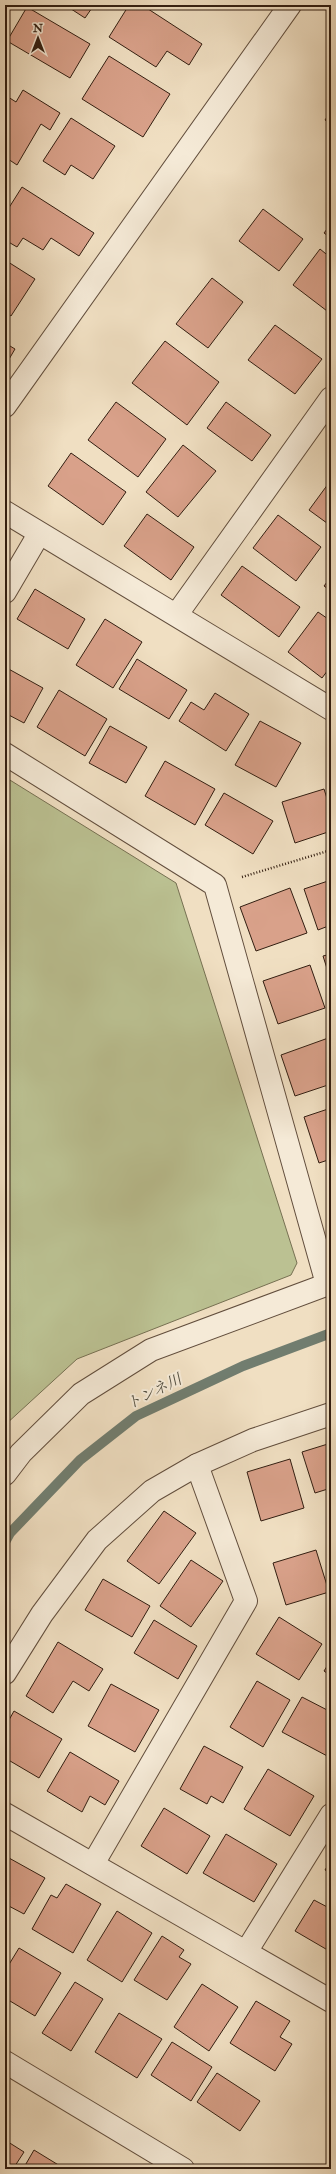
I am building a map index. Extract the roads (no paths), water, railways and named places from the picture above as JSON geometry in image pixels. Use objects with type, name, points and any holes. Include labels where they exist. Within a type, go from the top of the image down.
[{"type":"street","points":[[5,406],[290,5]]},
{"type":"street","points":[[177,614],[331,398]]},
{"type":"street","points":[[5,512],[39,534],[177,614],[331,709]]},
{"type":"street","points":[[5,592],[39,534]]},
{"type":"street","points":[[5,754],[215,885],[329,1283],[151,1350],[81,1394],[21,1453],[5,1474]]},
{"type":"street","points":[[5,1673],[42,1614],[97,1540],[152,1491],[197,1465],[253,1440],[331,1414]]},
{"type":"street","points":[[93,1864],[246,1601],[197,1465]]},
{"type":"street","points":[[5,1814],[331,2001]]},
{"type":"street","points":[[246,1952],[331,1815]]},
{"type":"street","points":[[5,2062],[183,2169]]},
{"type":"waterway","name":"トンネ川","points":[[5,1542],[10,1533],[80,1460],[136,1416],[243,1366],[331,1333]]}]
